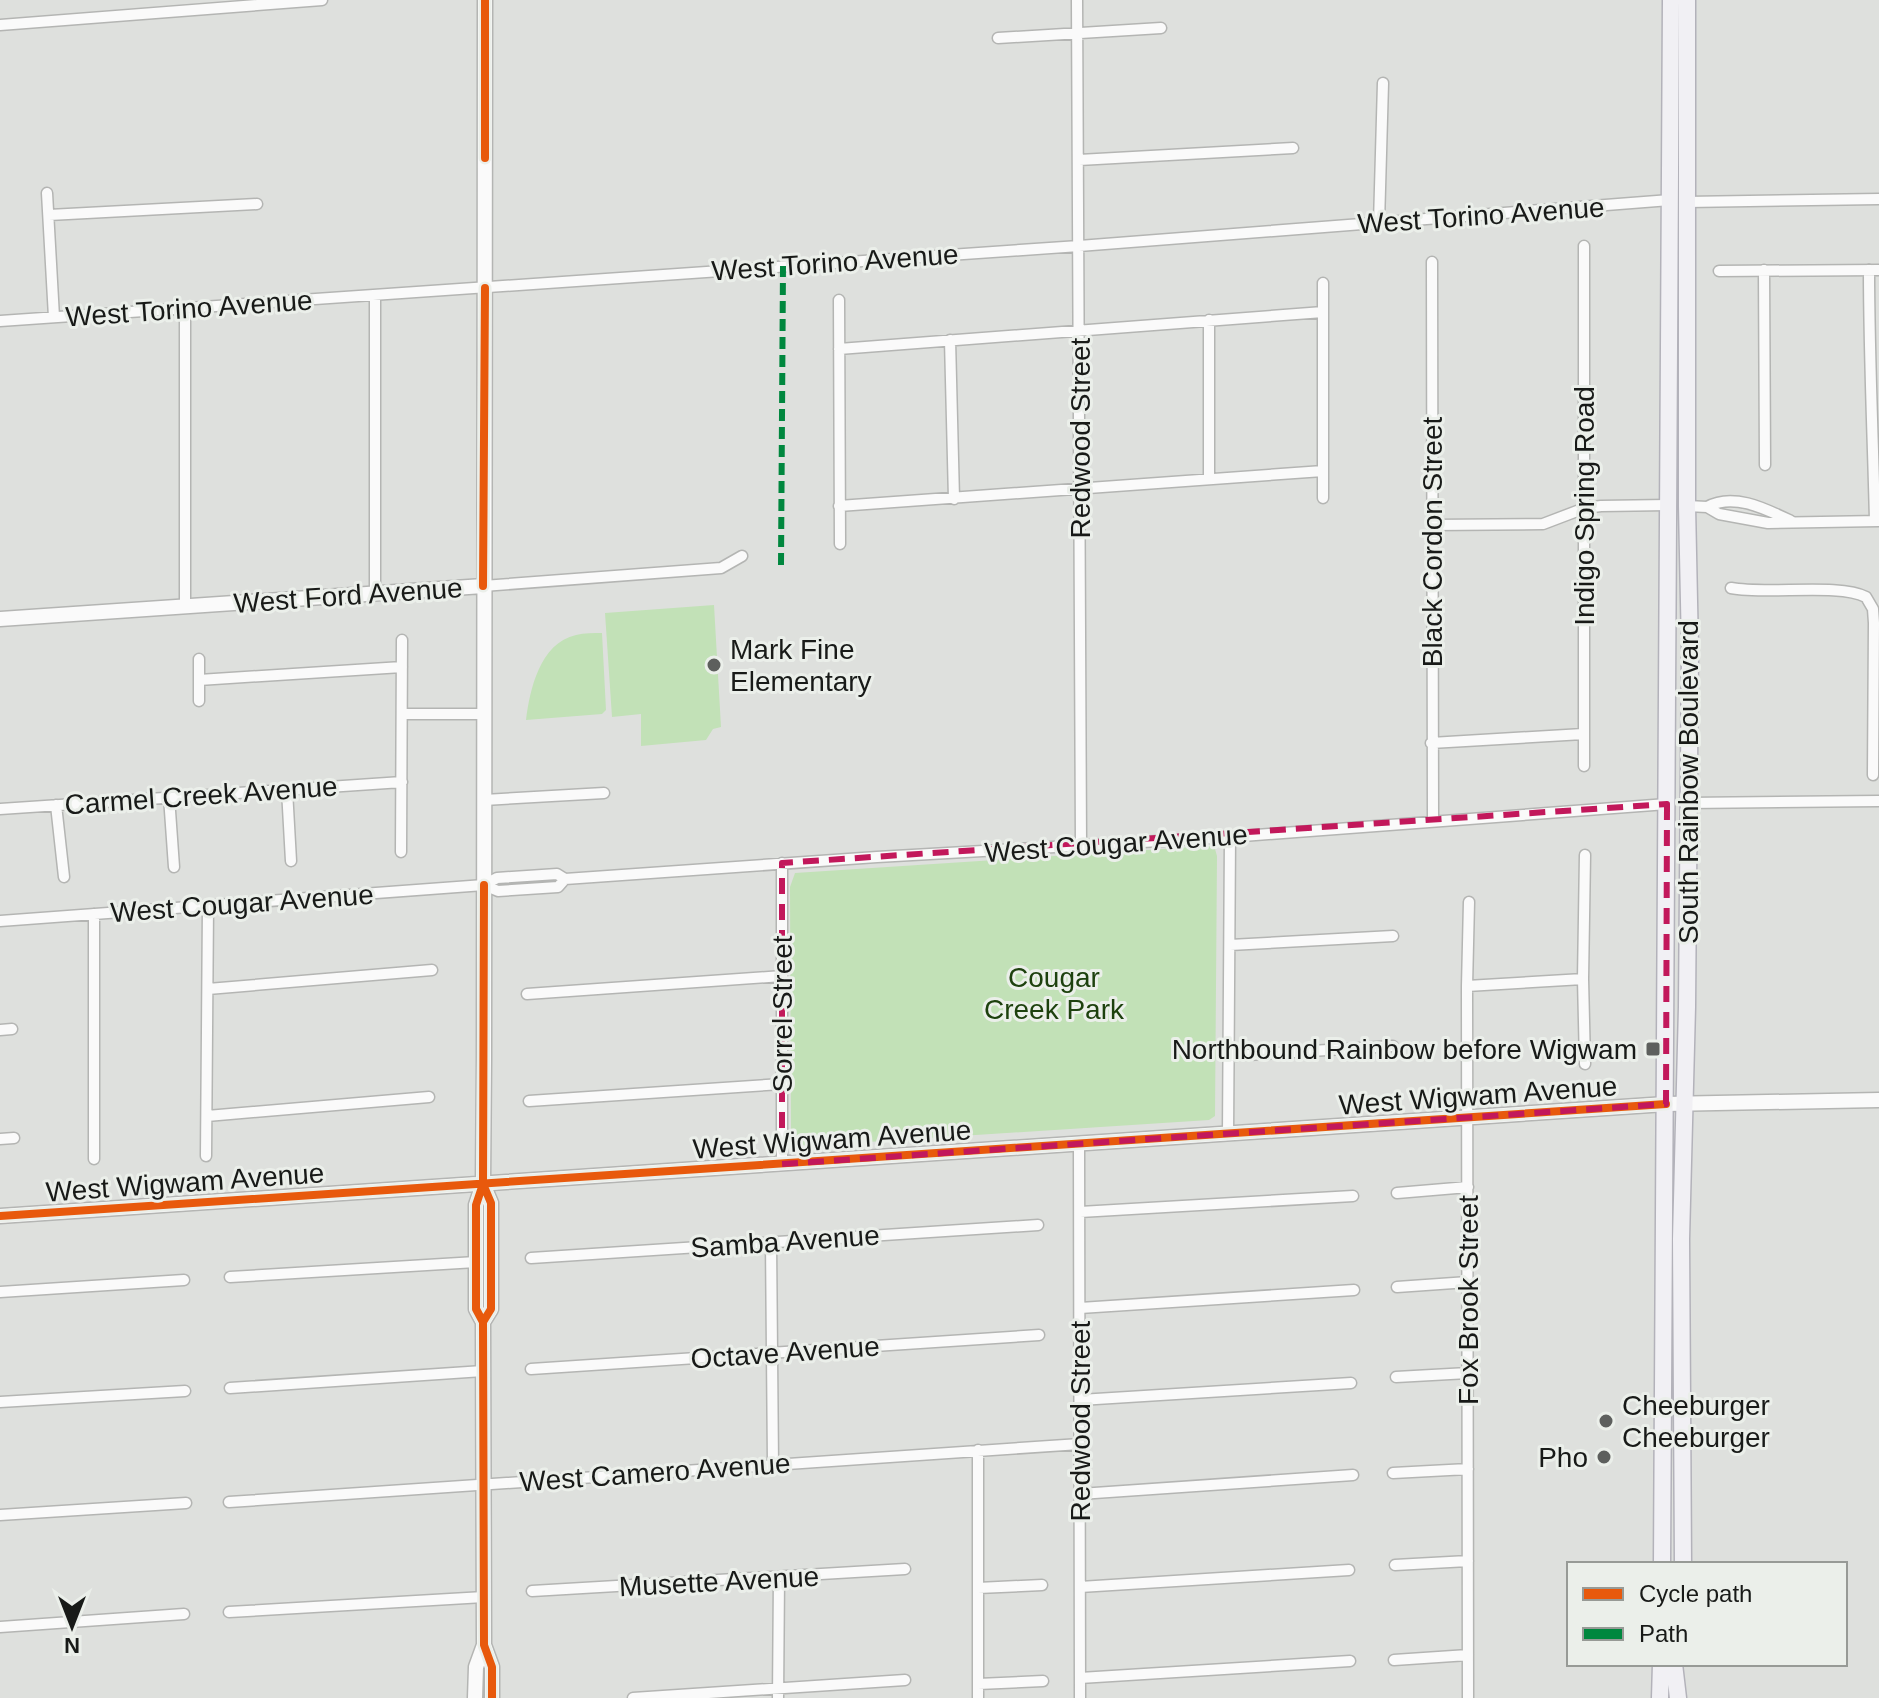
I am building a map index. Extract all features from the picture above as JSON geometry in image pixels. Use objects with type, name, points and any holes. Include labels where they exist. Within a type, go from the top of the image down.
[{"type":"main road","name":"South Rainbow Boulevard","points":[[1662,1562],[1664,1312],[1674,1104],[1687,1007],[1686,264],[1678,250],[1678,201],[1670,102],[1671,0]]},
{"type":"main road","name":"South Rainbow Boulevard","points":[[1683,1562],[1682,1393],[1667,804],[1669,415],[1687,0]]},
{"type":"main road","points":[[1669,415],[1677,447],[1678,493],[1687,506]]},
{"type":"main road","points":[[1668,505],[1676,516],[1679,562],[1688,582]]},
{"type":"main road","points":[[1668,707],[1676,721],[1677,783],[1687,803]]},
{"type":"main road","points":[[1667,804],[1674,811],[1677,871],[1687,893]]},
{"type":"main road","points":[[1664,1312],[1675,1349],[1675,1385],[1682,1393]]},
{"type":"main road","points":[[1664,1412],[1670,1418],[1675,1433],[1675,1458],[1683,1508]]},
{"type":"main road","points":[[1660,1698],[1661,1666]]},
{"type":"main road","points":[[1674,1666],[1678,1698]]},
{"type":"main road","points":[[1685,1666],[1686,1698]]},
{"type":"street","points":[[0,25],[322,0]]},
{"type":"street","points":[[475,1698],[476,1667],[484,1645],[483,1322],[476,1309],[476,1205],[483,1184],[485,0]]},
{"type":"street","name":"Redwood Street","points":[[1077,0],[1081,845]]},
{"type":"street","points":[[998,38],[1161,28]]},
{"type":"street","points":[[1379,223],[1383,83]]},
{"type":"street","points":[[1079,160],[1293,148]]},
{"type":"street","points":[[47,193],[54,317]]},
{"type":"street","name":"West Torino Avenue","points":[[0,321],[1678,201],[1879,199]]},
{"type":"street","points":[[49,215],[257,204]]},
{"type":"street","name":"Indigo Spring Road","points":[[1584,246],[1584,766]]},
{"type":"street","name":"Black Cordon Street","points":[[1432,262],[1433,821]]},
{"type":"street","points":[[1764,270],[1765,465]]},
{"type":"street","points":[[1687,506],[1707,507],[1719,514],[1768,523],[1877,521],[1874,270],[1719,271]]},
{"type":"street","points":[[1323,283],[1323,498]]},
{"type":"street","points":[[375,295],[375,594]]},
{"type":"street","points":[[839,300],[840,544]]},
{"type":"street","points":[[185,308],[185,607]]},
{"type":"street","points":[[839,349],[1323,312]]},
{"type":"street","points":[[1209,320],[1209,479]]},
{"type":"street","points":[[950,340],[954,499]]},
{"type":"street","points":[[839,506],[1323,471]]},
{"type":"street","points":[[1432,525],[1543,524],[1585,508],[1668,505]]},
{"type":"street","name":"West Ford Avenue","points":[[0,619],[721,568],[742,556]]},
{"type":"street","points":[[1731,588],[1749,591],[1848,591],[1866,597],[1876,623],[1873,775]]},
{"type":"street","points":[[401,852],[402,640]]},
{"type":"street","points":[[199,659],[199,701]]},
{"type":"street","points":[[199,680],[402,667]]},
{"type":"street","points":[[402,714],[483,714]]},
{"type":"street","points":[[1431,743],[1583,734]]},
{"type":"street","name":"Carmel Creek Avenue","points":[[0,809],[402,782]]},
{"type":"street","points":[[287,790],[291,861]]},
{"type":"street","points":[[484,800],[604,793]]},
{"type":"street","points":[[169,797],[174,867]]},
{"type":"street","points":[[1687,803],[1879,801]]},
{"type":"street","name":"West Cougar Avenue","points":[[0,921],[484,885],[498,891],[558,887],[565,879],[1230,837],[1667,804]]},
{"type":"street","points":[[56,805],[64,877]]},
{"type":"street","points":[[1228,1134],[1230,837]]},
{"type":"street","points":[[1585,855],[1585,1064]]},
{"type":"street","name":"Sorrel Street","points":[[782,863],[782,1164]]},
{"type":"street","name":"Fox Brook Street","points":[[1468,1698],[1469,902]]},
{"type":"street","points":[[206,1156],[208,906]]},
{"type":"street","points":[[94,914],[94,1159]]},
{"type":"street","points":[[1230,945],[1393,936]]},
{"type":"street","points":[[208,989],[432,970]]},
{"type":"street","points":[[527,994],[782,976]]},
{"type":"street","points":[[1467,986],[1583,979]]},
{"type":"street","points":[[0,1030],[12,1029]]},
{"type":"street","points":[[1230,1056],[1393,1046]]},
{"type":"street","points":[[529,1101],[782,1084]]},
{"type":"street","points":[[207,1116],[429,1097]]},
{"type":"street","name":"West Wigwam Avenue","points":[[0,1216],[1674,1104],[1879,1100]]},
{"type":"street","points":[[0,1139],[14,1138]]},
{"type":"street","name":"Redwood Street","points":[[1079,1145],[1080,1698]]},
{"type":"street","points":[[483,1184],[491,1203],[491,1309],[483,1322]]},
{"type":"street","points":[[1397,1193],[1468,1187]]},
{"type":"street","points":[[1080,1212],[1353,1196]]},
{"type":"street","name":"Samba Avenue","points":[[531,1258],[1038,1225]]},
{"type":"street","points":[[771,1242],[773,1464]]},
{"type":"street","points":[[230,1277],[476,1262]]},
{"type":"street","points":[[0,1292],[184,1280]]},
{"type":"street","points":[[1397,1287],[1468,1282]]},
{"type":"street","points":[[1080,1308],[1354,1290]]},
{"type":"street","name":"Octave Avenue","points":[[531,1369],[1039,1335]]},
{"type":"street","points":[[230,1388],[483,1371]]},
{"type":"street","points":[[1396,1377],[1468,1373]]},
{"type":"street","points":[[1080,1400],[1351,1383]]},
{"type":"street","points":[[0,1402],[185,1391]]},
{"type":"street","name":"West Camero Avenue","points":[[229,1502],[1080,1444]]},
{"type":"street","points":[[978,1450],[978,1698]]},
{"type":"street","points":[[1393,1473],[1468,1469]]},
{"type":"street","points":[[1080,1494],[1353,1475]]},
{"type":"street","points":[[0,1515],[186,1503]]},
{"type":"street","points":[[1395,1565],[1468,1561]]},
{"type":"street","name":"Musette Avenue","points":[[532,1591],[905,1569]]},
{"type":"street","points":[[1080,1587],[1349,1570]]},
{"type":"street","points":[[778,1694],[779,1577]]},
{"type":"street","points":[[978,1588],[1042,1585]]},
{"type":"street","points":[[229,1612],[484,1597]]},
{"type":"street","points":[[0,1627],[184,1614]]},
{"type":"street","points":[[484,1645],[492,1667],[492,1698]]},
{"type":"street","points":[[1394,1660],[1468,1655]]},
{"type":"street","points":[[1080,1678],[1350,1661]]},
{"type":"street","points":[[633,1698],[778,1694],[905,1680]]},
{"type":"street","points":[[978,1684],[1043,1681]]},
{"type":"highlighted area","points":[[1667,804],[1666,1104],[782,1164],[782,863]]},
{"type":"green space","points":[[714,605],[721,727],[713,729],[706,740],[641,746],[641,714],[612,717],[605,613]]},
{"type":"green space","points":[[586,633],[602,633],[606,710],[602,714],[526,720],[530,695],[545,657],[564,640]]},
{"type":"green space","name":"Cougar Creek Park","points":[[1209,846],[1215,849],[1217,856],[1215,1116],[1209,1120],[806,1146],[791,1140],[790,887],[795,873]]},
{"type":"marked path","points":[[781,565],[783,266]]},
{"type":"cycle path","points":[[485,0],[485,158]]},
{"type":"cycle path","points":[[483,586],[485,288]]},
{"type":"cycle path","points":[[484,885],[483,1184],[476,1205],[476,1309],[483,1322],[484,1645],[492,1667],[492,1698]]},
{"type":"cycle path","points":[[0,1216],[1666,1104]]},
{"type":"cycle path","points":[[483,1184],[491,1203],[491,1309],[483,1322]]},
{"type":"place","name":"Mark Fine Elementary","points":[[714,665]]},
{"type":"place","name":"Northbound Rainbow before Wigwam","points":[[1653,1049]]},
{"type":"place","name":"Cheeburger Cheeburger","points":[[1606,1421]]},
{"type":"place","name":"Pho","points":[[1604,1457]]}]
